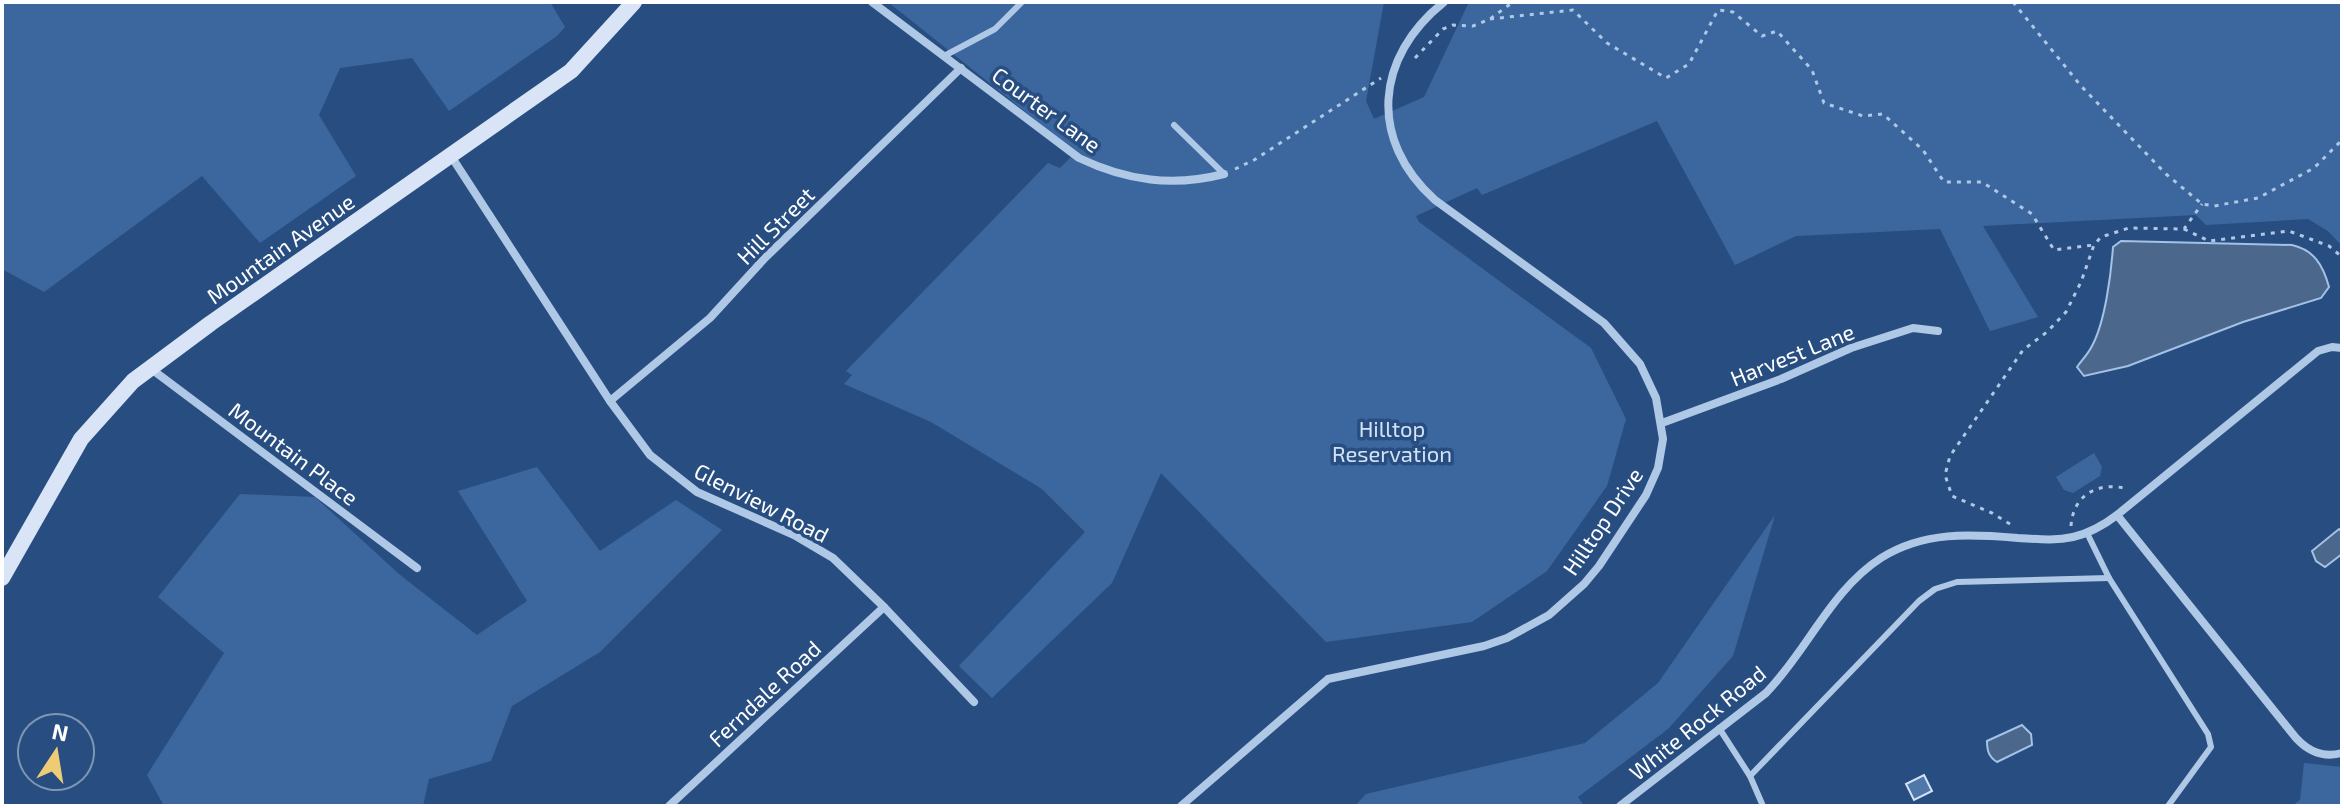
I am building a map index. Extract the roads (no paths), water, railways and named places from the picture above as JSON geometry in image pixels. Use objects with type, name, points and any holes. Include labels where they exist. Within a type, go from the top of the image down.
[{"type":"street","name":"Mountain Avenue","points":[[2,578],[81,439],[117,396],[149,367],[571,71],[634,2]]},
{"type":"street","name":"Courter Lane","points":[[872,2],[1062,147],[1097,167],[1126,177],[1153,181],[1189,181],[1224,174]]},
{"type":"street","name":"Hilltop Drive","points":[[1181,806],[1328,679],[1484,646],[1528,628],[1567,601],[1599,566],[1653,482],[1661,454],[1662,423],[1656,398],[1640,364],[1604,323],[1435,200],[1411,175],[1402,160],[1390,128],[1389,93],[1393,72],[1409,37],[1444,2]]},
{"type":"street","name":"Hill Street","points":[[610,401],[710,318],[764,259],[961,68]]},
{"type":"street","name":"Glenview Road","points":[[450,155],[639,442],[676,478],[719,504],[794,535],[833,558],[974,702]]},
{"type":"street","name":"Harvest Lane","points":[[1662,423],[1781,379],[1851,348],[1913,328],[1938,331]]},
{"type":"street","name":"White Rock Road","points":[[1626,804],[1766,693],[1782,677],[1841,594],[1883,556],[1918,541],[1958,534],[2033,539],[2087,533],[2117,515],[2318,351],[2342,348]]},
{"type":"street","name":"Mountain Place","points":[[149,367],[417,568]]},
{"type":"street","points":[[2117,515],[2296,738],[2314,752],[2324,755],[2342,753]]},
{"type":"street","name":"Ferndale Road","points":[[669,806],[884,607]]},
{"type":"lane","points":[[944,56],[995,29],[1022,2]]},
{"type":"lane","points":[[1174,125],[1224,174]]},
{"type":"lane","points":[[2087,533],[2109,578],[2208,734],[2211,747],[2168,806]]},
{"type":"lane","points":[[1750,776],[1919,601],[1935,589],[1957,582],[2109,578]]},
{"type":"lane","points":[[1719,728],[1750,776],[1763,806]]},
{"type":"park label","name":"Hilltop Reservation","points":[[1392,440]]}]
